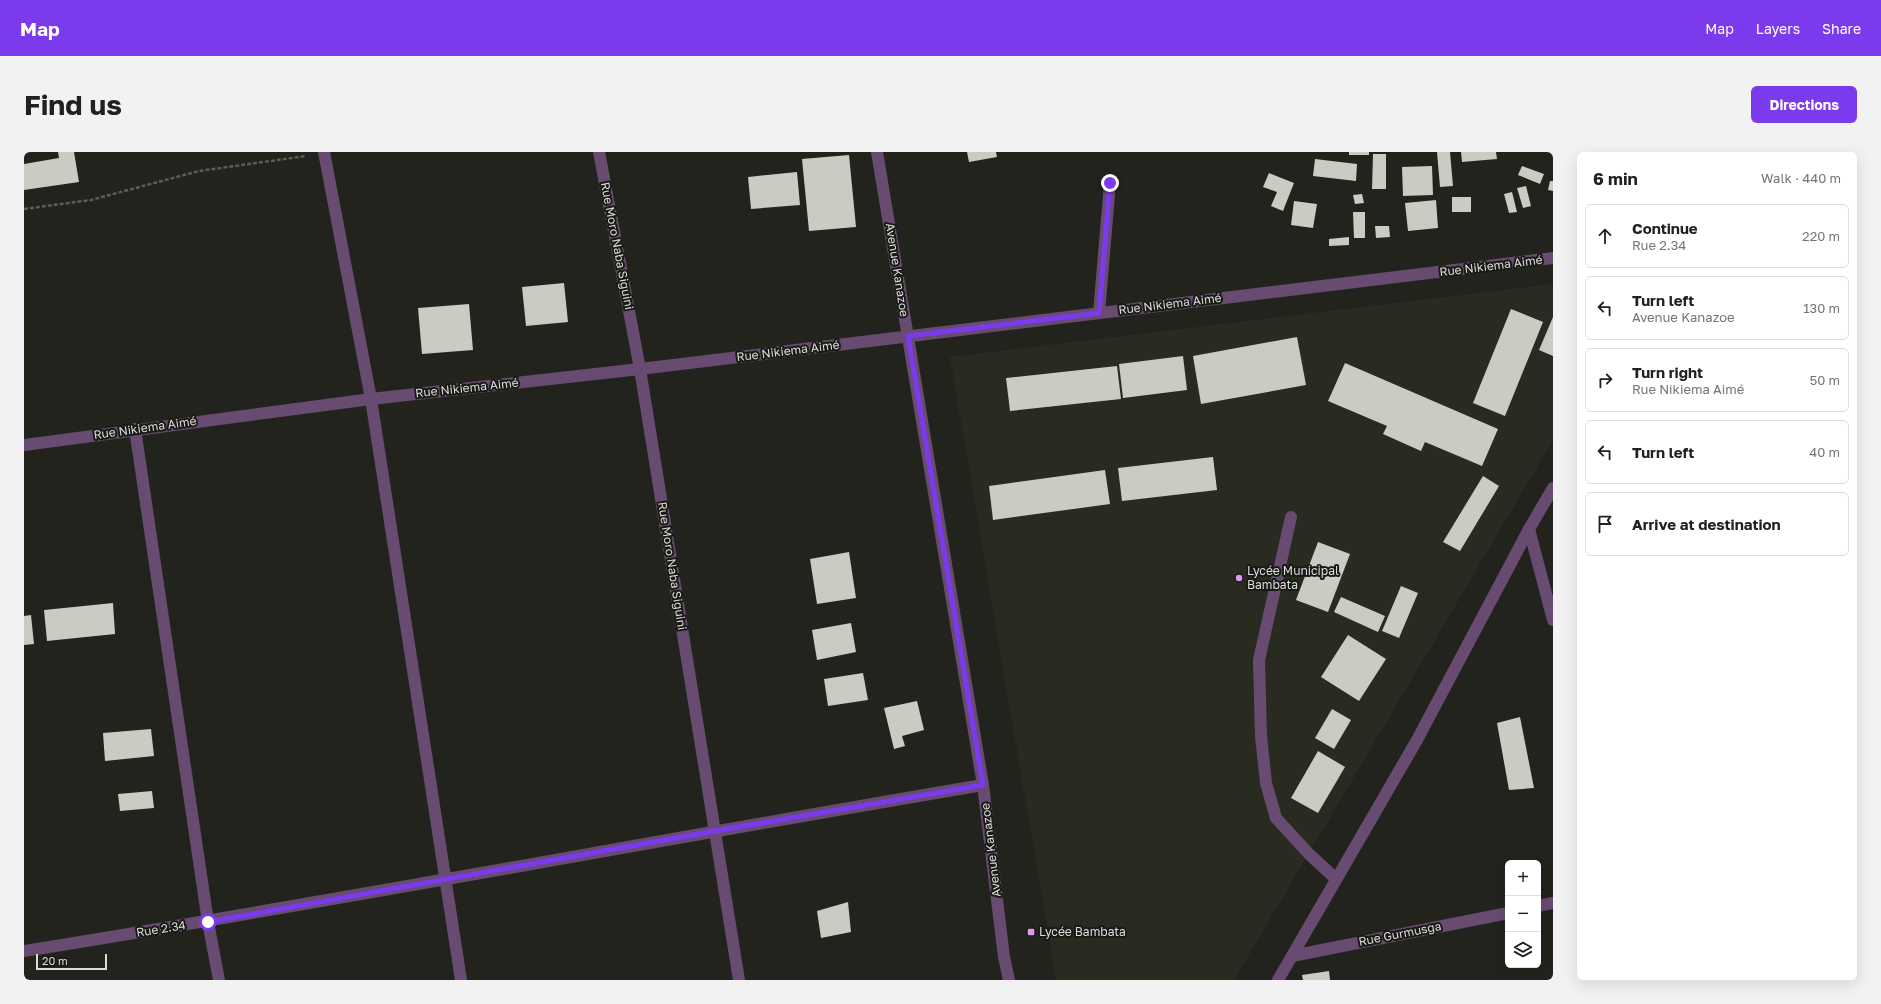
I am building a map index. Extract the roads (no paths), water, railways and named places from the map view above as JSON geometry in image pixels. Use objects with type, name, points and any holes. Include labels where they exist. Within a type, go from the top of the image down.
[{"type":"street","points":[[324,152],[370,399],[461,980]]},
{"type":"street","name":"Rue Moro Naba Siguini","points":[[599,152],[640,369],[739,980]]},
{"type":"street","name":"Avenue Kanazoe","points":[[877,152],[983,785],[1004,957],[1009,980]]},
{"type":"street","points":[[1099,313],[1110,183]]},
{"type":"street","name":"Rue Nikiema Aimé","points":[[24,445],[135,429],[370,399],[640,369],[1553,258]]},
{"type":"street","points":[[135,429],[208,922],[219,980]]},
{"type":"street","points":[[1278,980],[1417,740],[1529,529],[1553,488]]},
{"type":"street","points":[[1291,516],[1259,660],[1261,736],[1266,783],[1276,818],[1309,854],[1336,879]]},
{"type":"street","points":[[1529,529],[1553,620]]},
{"type":"street","name":"Rue 2.34","points":[[24,951],[208,922],[715,831],[983,785]]},
{"type":"street","points":[[1541,906],[1553,904]]},
{"type":"street","name":"Rue Gurmusga","points":[[1292,956],[1505,914]]},
{"type":"place","name":"Lycée Municipal Bambata","points":[[1239,578]]},
{"type":"place","name":"Lycée Bambata","points":[[1031,932]]}]
